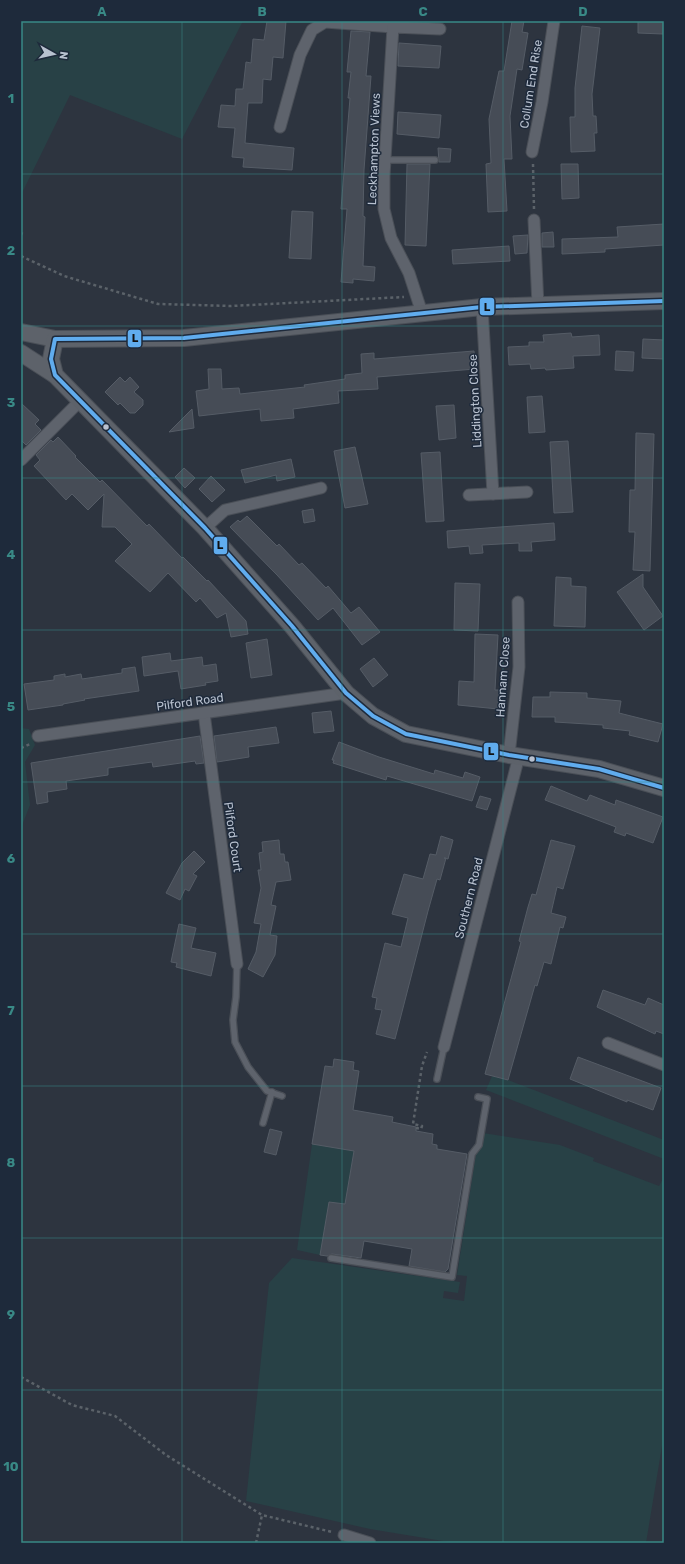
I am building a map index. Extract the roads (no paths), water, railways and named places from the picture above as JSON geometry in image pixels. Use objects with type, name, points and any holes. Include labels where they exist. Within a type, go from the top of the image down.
[{"type":"street","name":"Collum End Rise","points":[[532,152],[542,102],[554,21]]},
{"type":"street","points":[[280,127],[292,80],[305,42],[312,30],[325,22],[440,30]]},
{"type":"street","name":"Leckhampton Views","points":[[393,27],[384,160],[384,203],[387,225],[396,250],[409,273],[422,313]]},
{"type":"street","points":[[534,220],[538,305]]},
{"type":"street","points":[[21,332],[54,339],[184,338],[482,307],[664,301]]},
{"type":"street","name":"Liddington Close","points":[[482,307],[493,494]]},
{"type":"street","points":[[54,339],[52,359],[55,375]]},
{"type":"street","points":[[21,353],[55,375],[205,528],[292,626],[346,693],[373,716],[406,734],[514,755],[599,769],[664,788]]},
{"type":"street","points":[[21,460],[80,401]]},
{"type":"street","points":[[205,528],[225,510],[321,488]]},
{"type":"street","points":[[469,495],[527,492]]},
{"type":"street","name":"Hannam Close","points":[[514,755],[519,667],[518,602]]},
{"type":"street","name":"Pilford Road","points":[[35,739],[346,693]]},
{"type":"street","name":"Pilford Court","points":[[204,713],[236,964]]},
{"type":"street","name":"Southern Road","points":[[444,1047],[514,755]]},
{"type":"street","points":[[608,1043],[664,1065]]},
{"type":"street","points":[[344,1535],[370,1543]]},
{"type":"lane","points":[[384,160],[435,160]]},
{"type":"lane","points":[[236,964],[236,997],[233,1020],[235,1042],[248,1067],[267,1091],[282,1096]]},
{"type":"lane","points":[[437,1079],[444,1047]]},
{"type":"lane","points":[[263,1122],[272,1092]]},
{"type":"lane","points":[[331,1258],[452,1277],[472,1154],[479,1145],[487,1099],[478,1097]]}]
